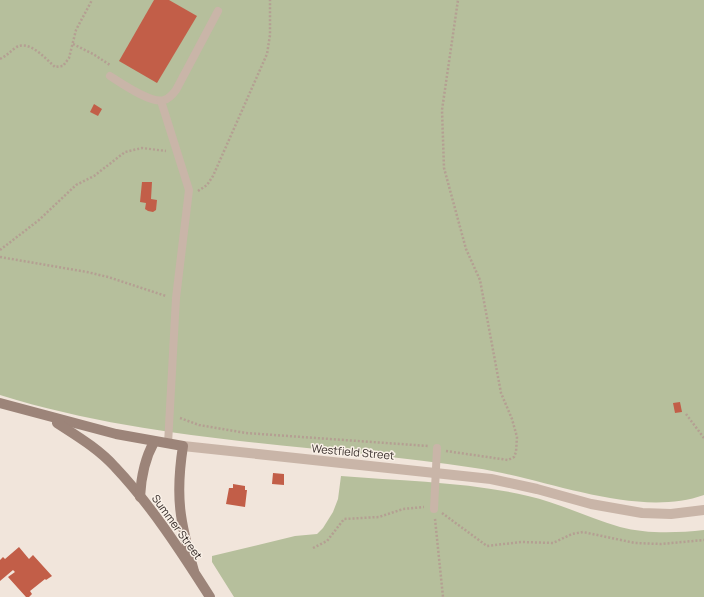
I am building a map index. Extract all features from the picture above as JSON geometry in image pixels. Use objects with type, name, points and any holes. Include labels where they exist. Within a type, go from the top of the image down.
[{"type":"main road","name":"Westfield Street","points":[[0,404],[48,418],[154,442],[183,446]]},
{"type":"main road","name":"Summer Street","points":[[48,418],[80,438],[114,466],[140,497],[194,571],[210,597]]},
{"type":"main road","name":"Summer Street","points":[[140,497],[142,474],[148,453],[154,442]]},
{"type":"main road","name":"Summer Street","points":[[183,446],[178,482],[178,504],[182,530],[194,571]]},
{"type":"street","name":"Westfield Street","points":[[183,446],[491,479],[537,489],[591,504],[642,512],[671,514],[704,510]]},
{"type":"lane","points":[[110,76],[147,98],[161,101],[169,98],[176,90],[218,11]]},
{"type":"lane","points":[[161,101],[189,190],[176,298],[171,412],[168,444]]},
{"type":"lane","points":[[434,508],[437,448]]},
{"type":"path","points":[[0,59],[16,48],[24,45],[31,47],[55,67],[60,68],[69,58],[76,30],[92,0]]},
{"type":"path","points":[[188,197],[203,188],[213,176],[263,65],[267,54],[270,35],[270,0]]},
{"type":"path","points":[[171,412],[185,421],[223,430],[285,436],[426,445],[449,452],[508,460],[514,457],[517,445],[512,419],[501,393],[478,273],[466,249],[444,168],[442,110],[458,0]]},
{"type":"path","points":[[73,44],[112,66],[122,83]]},
{"type":"path","points":[[0,250],[39,220],[76,185],[94,176],[125,152],[142,148],[168,151],[177,149]]},
{"type":"path","points":[[0,257],[87,272],[108,277],[158,294],[176,298]]},
{"type":"path","points":[[686,414],[704,438]]},
{"type":"path","points":[[313,548],[327,541],[344,519],[379,517],[403,509],[424,507],[434,508],[458,523],[487,546],[521,542],[553,543],[572,534],[583,532],[623,541],[648,544],[704,540]]},
{"type":"path","points":[[434,508],[443,597]]},
{"type":"green space","points":[[0,0],[704,0],[704,495],[678,501],[649,502],[620,500],[475,468],[176,433],[58,411],[0,395]]},
{"type":"green space","points":[[341,476],[459,485],[506,491],[540,499],[620,527],[640,531],[683,532],[704,530],[704,597],[234,597],[212,562],[212,556],[295,536],[317,534],[323,528],[333,512],[338,499]]},
{"type":"building","points":[[154,0],[169,0],[197,16],[157,83],[119,61]]},
{"type":"building","points":[[94,104],[102,109],[98,116],[90,112]]},
{"type":"building","points":[[142,182],[152,182],[151,199],[157,200],[156,210],[153,212],[145,209],[146,203],[140,202]]},
{"type":"building","points":[[680,402],[682,412],[675,413],[673,403]]},
{"type":"building","points":[[273,473],[284,474],[284,485],[272,484]]},
{"type":"building","points":[[233,484],[245,486],[245,490],[247,490],[245,507],[226,504],[229,488],[233,488]]},
{"type":"building","points":[[19,547],[29,559],[33,555],[52,576],[46,580],[45,579],[30,591],[32,594],[29,597],[26,597],[8,577],[15,572],[13,570],[0,581],[0,560],[3,557],[5,559]]}]
